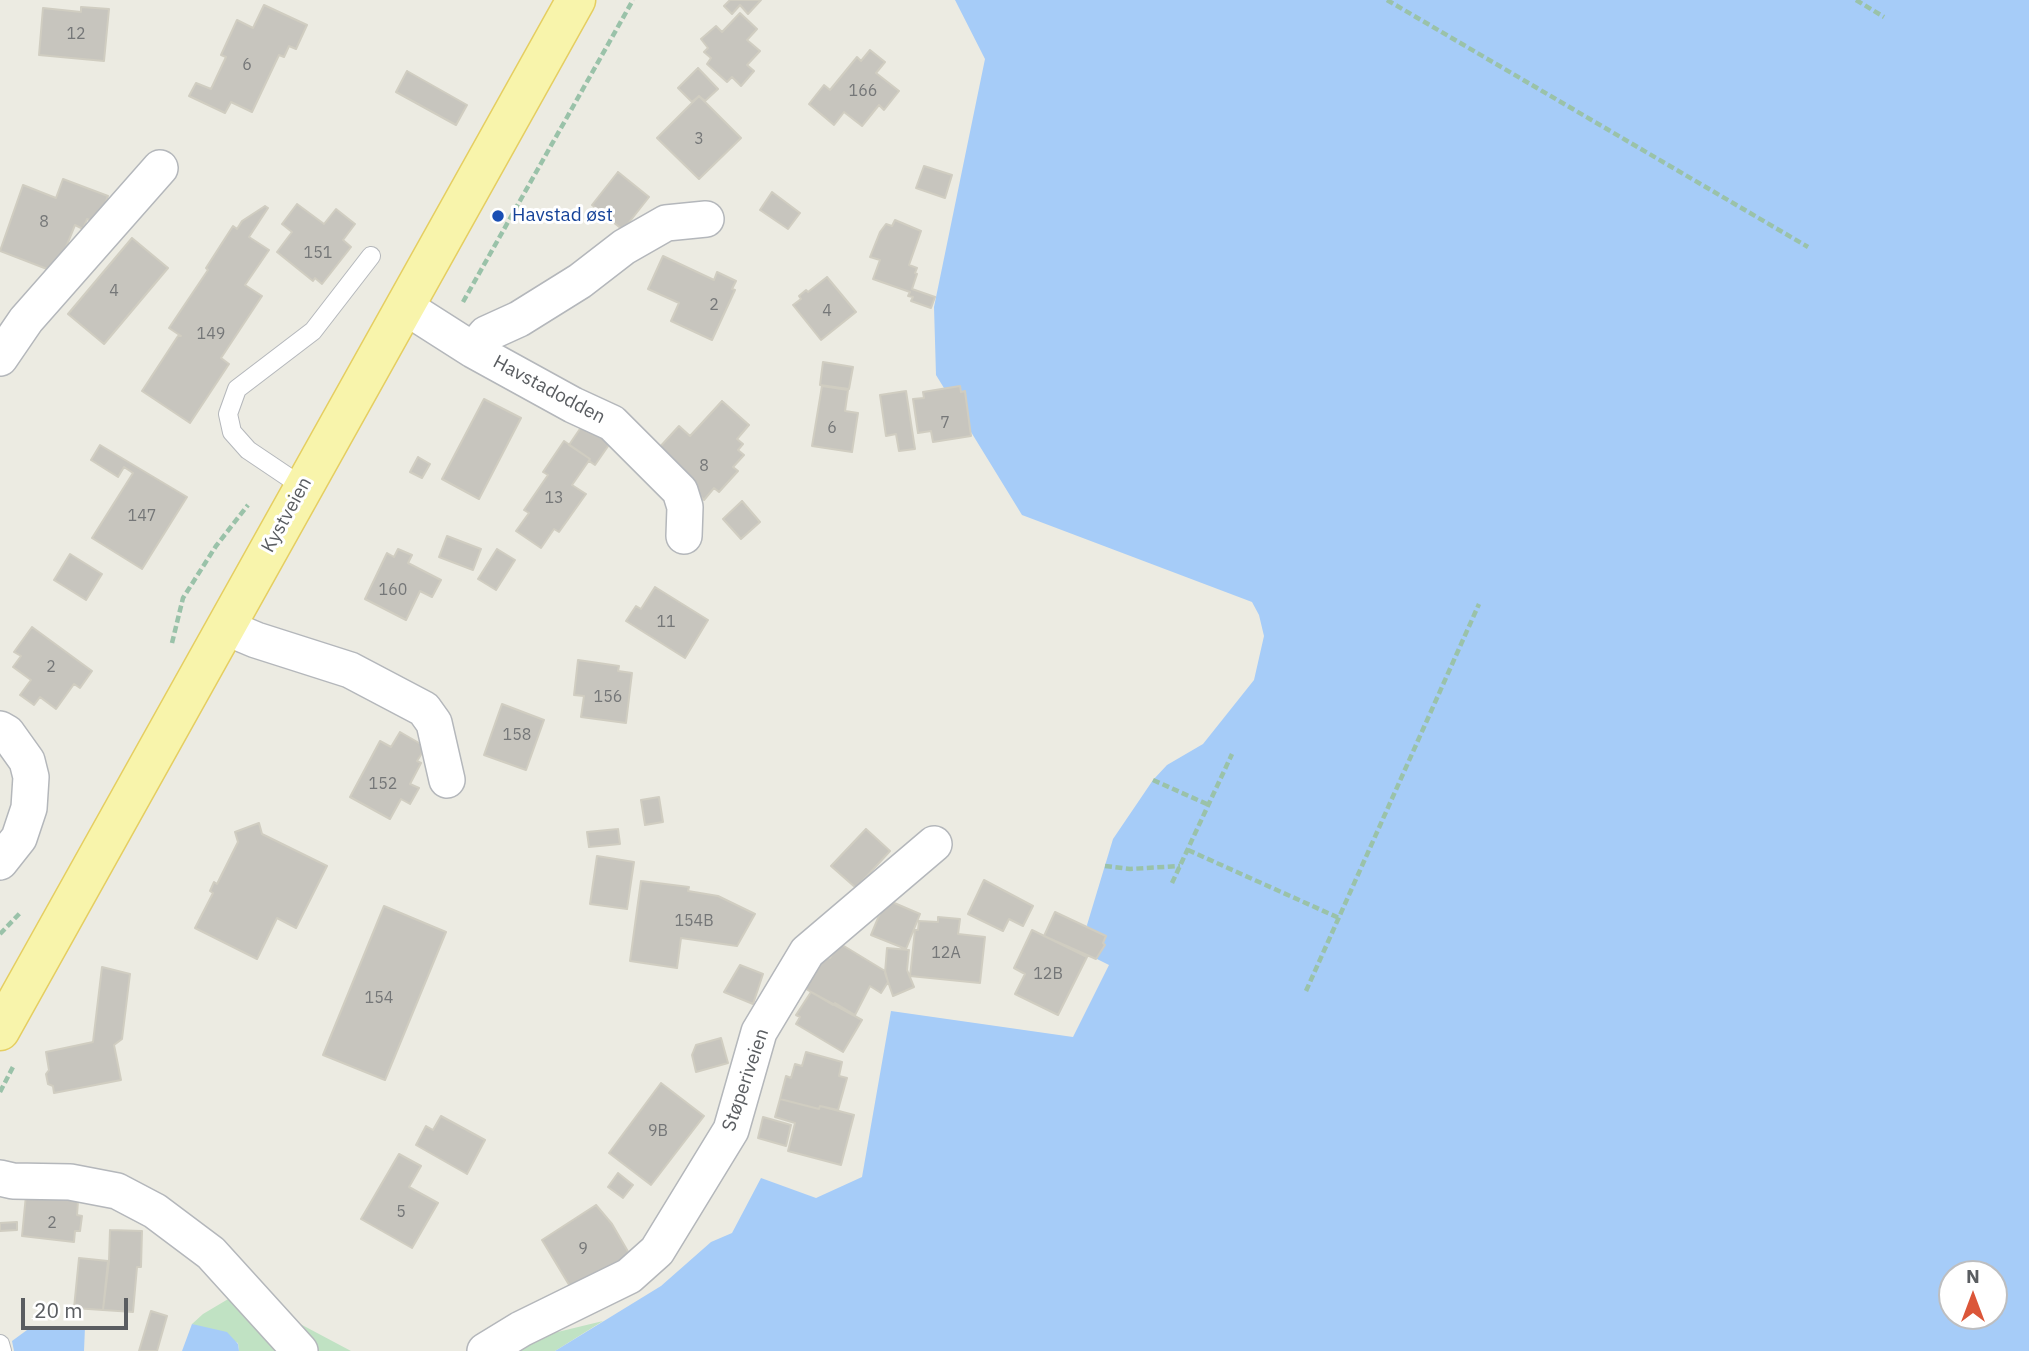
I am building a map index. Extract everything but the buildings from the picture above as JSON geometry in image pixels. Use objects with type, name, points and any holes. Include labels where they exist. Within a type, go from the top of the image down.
[{"type":"main road","name":"Kystveien","points":[[0,1031],[225,627],[289,477],[404,306],[576,0]]},
{"type":"street","points":[[0,358],[26,320],[160,168]]},
{"type":"street","name":"Havstadodden","points":[[473,350],[486,334],[540,306],[580,281],[624,247],[666,223],[706,219]]},
{"type":"street","name":"Havstadodden","points":[[404,306],[473,350],[573,405],[612,423],[680,491],[685,507],[684,536]]},
{"type":"street","points":[[225,627],[256,640],[350,670],[424,709],[434,723],[447,780]]},
{"type":"street","points":[[0,729],[7,733],[27,761],[31,777],[29,808],[19,838],[0,862]]},
{"type":"street","name":"Støperiveien","points":[[485,1351],[522,1329],[629,1276],[657,1251],[731,1130],[759,1032],[807,952],[934,844]]},
{"type":"street","points":[[0,1178],[13,1181],[70,1182],[117,1191],[155,1211],[211,1253],[300,1351]]},
{"type":"lane","points":[[289,477],[248,450],[232,432],[228,414],[237,389],[313,331],[371,256]]},
{"type":"lane","points":[[0,1344],[2,1351]]},
{"type":"path","points":[[1387,0],[1808,247]]},
{"type":"path","points":[[1856,0],[1884,17]]},
{"type":"path","points":[[170,652],[183,598],[216,546],[289,477]]},
{"type":"path","points":[[1306,991],[1479,604]]},
{"type":"path","points":[[1172,883],[1232,754]]},
{"type":"path","points":[[1153,780],[1209,805]]},
{"type":"path","points":[[1188,850],[1339,918]]},
{"type":"path","points":[[1105,866],[1130,869],[1180,866]]},
{"type":"green space","points":[[240,1292],[351,1351],[239,1351],[238,1343],[192,1324],[203,1314]]},
{"type":"green space","points":[[603,1321],[555,1351],[479,1351]]},
{"type":"water","points":[[955,0],[2029,0],[2029,1351],[555,1351],[661,1286],[711,1242],[732,1233],[761,1178],[816,1198],[862,1177],[891,1011],[1073,1037],[1109,965],[1095,958],[1087,925],[1113,839],[1153,780],[1167,765],[1203,744],[1254,680],[1264,636],[1259,615],[1252,602],[1022,515],[936,375],[934,307],[985,59]]},
{"type":"water","points":[[192,1324],[227,1332],[238,1344],[239,1351],[182,1351]]},
{"type":"water","points":[[85,1327],[84,1351],[14,1351],[12,1341],[27,1330]]},
{"type":"place","name":"Havstad øst","points":[[498,216]]}]
